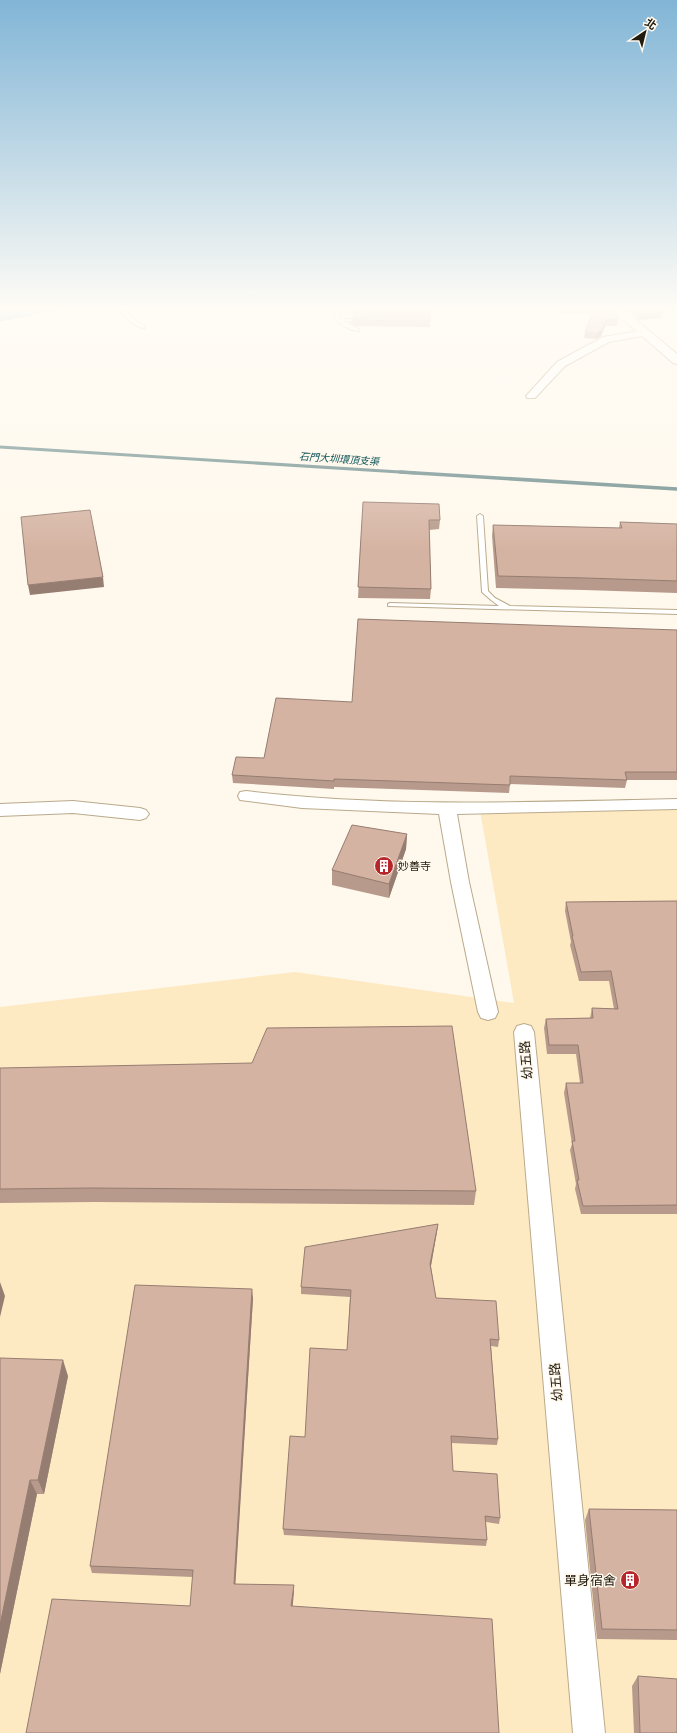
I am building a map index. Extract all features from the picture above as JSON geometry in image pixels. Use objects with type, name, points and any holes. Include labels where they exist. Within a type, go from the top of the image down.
[{"type":"street","points":[[531,396],[538,389]]},
{"type":"street","points":[[246,796],[302,803],[447,809],[677,804]]},
{"type":"street","points":[[0,810],[73,807],[140,814]]},
{"type":"street","points":[[447,809],[460,882],[488,1012]]},
{"type":"street","name":"幼五路","points":[[524,1032],[589,1733]]},
{"type":"lane","points":[[480,516],[485,592],[493,599],[510,608]]},
{"type":"lane","points":[[390,605],[677,612]]},
{"type":"shaded area","points":[[479,805],[677,809],[677,1733],[0,1733],[0,1007],[295,972],[514,1003]]},
{"type":"building","points":[[363,502],[439,504],[440,520],[429,520],[431,589],[358,587]]},
{"type":"building","points":[[90,510],[103,577],[28,585],[21,517]]},
{"type":"building","points":[[620,522],[677,524],[677,581],[498,576],[493,525],[622,528]]},
{"type":"building","points":[[358,619],[677,630],[677,772],[625,772],[627,780],[510,776],[510,785],[334,779],[334,781],[232,775],[236,757],[264,758],[276,698],[352,702]]},
{"type":"building","points":[[352,825],[407,834],[389,884],[332,870]]},
{"type":"building","points":[[677,901],[677,1205],[583,1206],[577,1180],[579,1180],[572,1141],[575,1141],[566,1083],[583,1083],[578,1045],[549,1045],[546,1019],[593,1018],[592,1008],[618,1009],[611,971],[581,972],[572,936],[566,902]]},
{"type":"building","points":[[452,1026],[476,1191],[92,1188],[0,1189],[0,1068],[252,1063],[267,1028]]},
{"type":"building","points":[[438,1224],[430,1264],[436,1298],[496,1301],[499,1340],[490,1339],[498,1439],[451,1436],[453,1471],[497,1474],[500,1518],[485,1516],[487,1540],[283,1529],[290,1436],[305,1437],[310,1348],[347,1350],[351,1290],[301,1287],[305,1247]]},
{"type":"building","points":[[135,1285],[252,1289],[234,1584],[294,1585],[291,1606],[492,1619],[499,1733],[26,1733],[52,1599],[190,1606],[193,1570],[90,1566]]},
{"type":"building","points":[[0,1358],[63,1360],[38,1480],[30,1480],[0,1625]]},
{"type":"building","name":"單身宿舍","points":[[589,1509],[677,1510],[677,1630],[602,1629]]},
{"type":"building","points":[[638,1676],[677,1679],[677,1733],[640,1733]]},
{"type":"waterway","name":"石門大圳環頂支渠","points":[[0,447],[400,472]]},
{"type":"waterway","name":"石門大圳環頂支渠","points":[[400,472],[677,489]]},
{"type":"waterway","name":"石門大圳環頂支渠","points":[[400,472],[416,473]]},
{"type":"place","name":"妙善寺","points":[[384,866]]},
{"type":"place","name":"單身宿舍","points":[[630,1580]]}]
